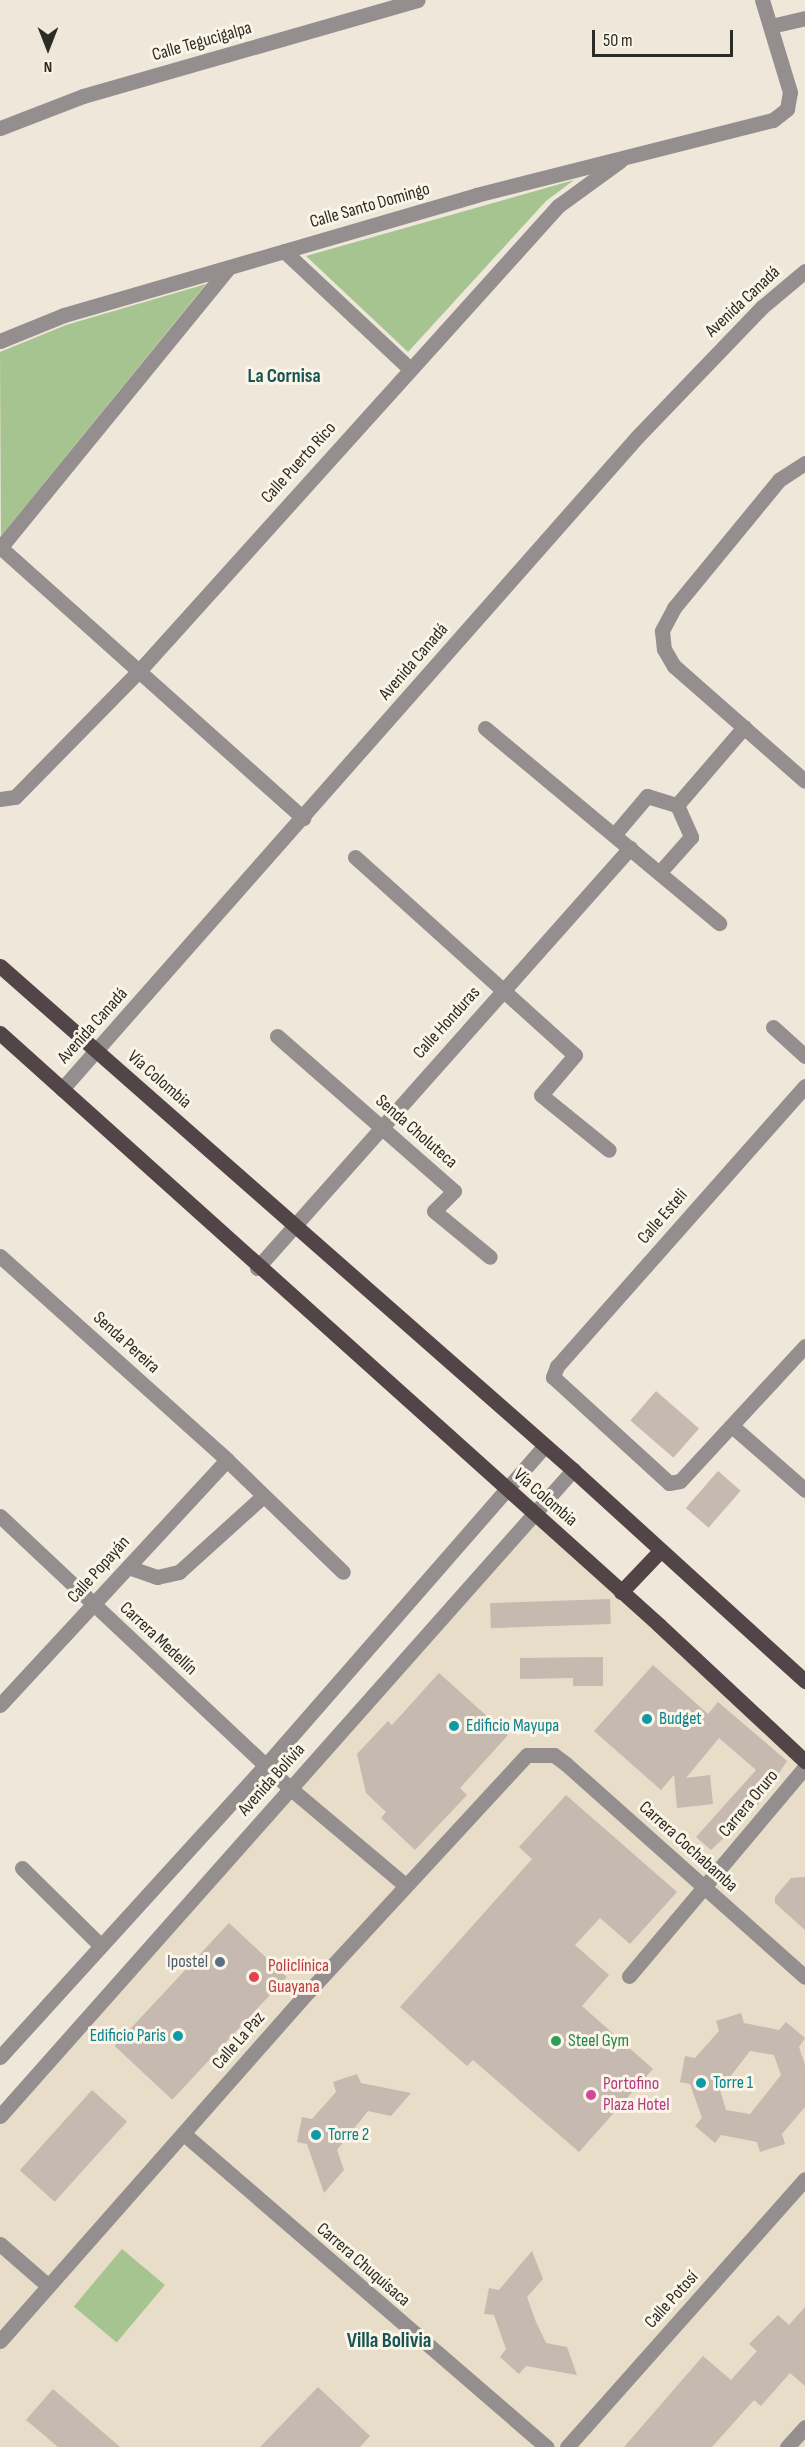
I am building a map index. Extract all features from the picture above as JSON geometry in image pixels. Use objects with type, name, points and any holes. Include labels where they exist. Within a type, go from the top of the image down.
[{"type":"main road","name":"Vía Colombia","points":[[0,966],[573,1470],[805,1681]]},
{"type":"main road","name":"Vía Colombia","points":[[0,1034],[257,1268],[506,1490],[536,1514],[805,1761]]},
{"type":"main road","points":[[621,1592],[660,1551]]},
{"type":"street","name":"Calle Tegucigalpa","points":[[0,128],[83,96],[417,0]]},
{"type":"street","points":[[762,0],[771,26],[805,18]]},
{"type":"street","name":"Calle Santo Domingo","points":[[0,341],[64,315],[228,268],[630,154],[773,120],[787,109],[790,92],[771,26]]},
{"type":"street","name":"Calle Puerto Rico","points":[[0,799],[15,796],[139,671],[558,206],[630,154]]},
{"type":"street","points":[[284,252],[410,369]]},
{"type":"street","points":[[228,268],[0,547],[303,818]]},
{"type":"street","name":"Avenida Canadá","points":[[62,1089],[637,437],[762,307],[805,271]]},
{"type":"street","points":[[805,463],[779,480],[674,608],[662,631],[664,649],[674,666],[805,781]]},
{"type":"street","points":[[677,805],[744,727]]},
{"type":"street","points":[[484,728],[719,922]]},
{"type":"street","points":[[614,835],[647,796],[677,805],[691,837],[659,873]]},
{"type":"street","name":"Calle Honduras","points":[[292,1224],[630,848]]},
{"type":"street","points":[[355,857],[575,1055],[541,1095],[609,1150]]},
{"type":"street","points":[[773,1027],[805,1056]]},
{"type":"street","name":"Senda Choluteca","points":[[277,1036],[454,1191],[434,1211],[490,1257]]},
{"type":"street","name":"Calle Esteli","points":[[732,1426],[680,1481],[669,1483],[656,1474],[554,1377],[557,1366],[805,1086]]},
{"type":"street","points":[[257,1268],[292,1224]]},
{"type":"street","name":"Senda Pereira","points":[[0,1256],[227,1460],[262,1497],[343,1572]]},
{"type":"street","points":[[805,1346],[732,1426],[805,1490]]},
{"type":"street","name":"Avenida Bolivia","points":[[0,2057],[99,1944],[267,1764],[544,1446]]},
{"type":"street","name":"Calle Popayán","points":[[0,1705],[227,1460]]},
{"type":"street","name":"Avenida Bolivia","points":[[0,2116],[573,1470]]},
{"type":"street","points":[[128,1567],[157,1577],[179,1572],[262,1497]]},
{"type":"street","name":"Carrera Medellín","points":[[0,1516],[94,1606],[267,1764],[291,1789],[405,1885]]},
{"type":"street","name":"Calle La Paz","points":[[0,2341],[46,2284],[184,2134],[512,1767],[527,1755],[540,1753]]},
{"type":"street","name":"Carrera Cochabamba","points":[[540,1753],[554,1755],[566,1764],[805,1977]]},
{"type":"street","name":"Carrera Oruro","points":[[629,1976],[805,1767]]},
{"type":"street","points":[[22,1868],[99,1944]]},
{"type":"street","name":"Carrera Chuquisaca","points":[[184,2134],[546,2447]]},
{"type":"street","name":"Calle Potosí","points":[[567,2447],[805,2179]]},
{"type":"street","points":[[0,2244],[46,2284]]},
{"type":"street","points":[[787,2447],[805,2427]]},
{"type":"shaded area","points":[[536,1514],[805,1761],[805,2447],[0,2447],[0,2116]]},
{"type":"green space","points":[[574,180],[546,201],[408,352],[306,256]]},
{"type":"green space","points":[[206,284],[1,536],[0,352],[66,325]]},
{"type":"green space","points":[[122,2249],[165,2285],[117,2342],[74,2306]]},
{"type":"building","points":[[656,1391],[699,1428],[673,1458],[630,1420]]},
{"type":"building","points":[[718,1471],[741,1491],[708,1528],[686,1508]]},
{"type":"building","points":[[610,1599],[611,1624],[491,1628],[490,1603]]},
{"type":"building","points":[[603,1657],[603,1686],[573,1686],[573,1678],[520,1679],[520,1658]]},
{"type":"building","points":[[653,1665],[708,1714],[718,1702],[787,1761],[757,1806],[711,1850],[696,1837],[756,1770],[719,1738],[686,1778],[710,1775],[713,1804],[677,1808],[674,1775],[661,1790],[594,1731]]},
{"type":"building","points":[[439,1673],[508,1735],[460,1788],[467,1795],[415,1850],[381,1818],[386,1812],[366,1793],[357,1754],[388,1721],[392,1725]]},
{"type":"building","points":[[566,1795],[677,1892],[630,1944],[600,1918],[575,1945],[609,1975],[582,2006],[653,2069],[579,2152],[473,2060],[467,2066],[400,2007],[532,1859],[519,1847]]},
{"type":"building","points":[[805,1877],[805,1930],[775,1903],[775,1897],[791,1878]]},
{"type":"building","points":[[229,1923],[287,1977],[172,2100],[114,2046]]},
{"type":"building","name":"Torre 1","points":[[741,2013],[744,2023],[779,2030],[786,2022],[805,2038],[799,2047],[805,2065],[805,2107],[782,2134],[785,2144],[760,2152],[757,2142],[721,2135],[715,2143],[695,2126],[702,2118],[690,2084],[680,2082],[685,2056],[695,2058],[719,2031],[716,2021]],"holes":[[[750,2051],[774,2055],[781,2075],[750,2114],[726,2110],[720,2090]]]},
{"type":"building","name":"Torre 2","points":[[357,2074],[361,2083],[411,2093],[391,2116],[368,2111],[337,2150],[344,2170],[324,2193],[307,2144],[297,2142],[302,2117],[312,2119],[336,2092],[333,2082]]},
{"type":"building","points":[[92,2090],[127,2121],[55,2202],[20,2170]]},
{"type":"building","points":[[532,2251],[543,2279],[527,2297],[536,2322],[546,2343],[567,2347],[577,2375],[526,2366],[519,2374],[500,2357],[506,2349],[494,2315],[484,2314],[489,2288],[499,2290]]},
{"type":"building","points":[[805,2307],[805,2386],[790,2373],[761,2406],[754,2400],[712,2447],[624,2447],[703,2356],[731,2380],[757,2351],[749,2344],[778,2315],[789,2325]]},
{"type":"building","points":[[318,2387],[370,2436],[360,2447],[260,2447]]},
{"type":"building","points":[[53,2389],[120,2447],[58,2447],[26,2420]]},
{"type":"place","name":"Budget","points":[[647,1719]]},
{"type":"place","name":"Edificio Mayupa","points":[[454,1726]]},
{"type":"place","name":"Ipostel","points":[[220,1962]]},
{"type":"place","name":"Policlínica Guayana","points":[[254,1977]]},
{"type":"place","name":"Edificio Paris","points":[[178,2036]]},
{"type":"place","name":"Steel Gym","points":[[556,2041]]},
{"type":"place","name":"Torre 1","points":[[701,2083]]},
{"type":"place","name":"Portofino Plaza Hotel","points":[[591,2095]]},
{"type":"place","name":"Torre 2","points":[[316,2135]]},
{"type":"district","name":"La Cornisa","points":[[284,376]]},
{"type":"district","name":"Villa Bolivia","points":[[389,2341]]}]
